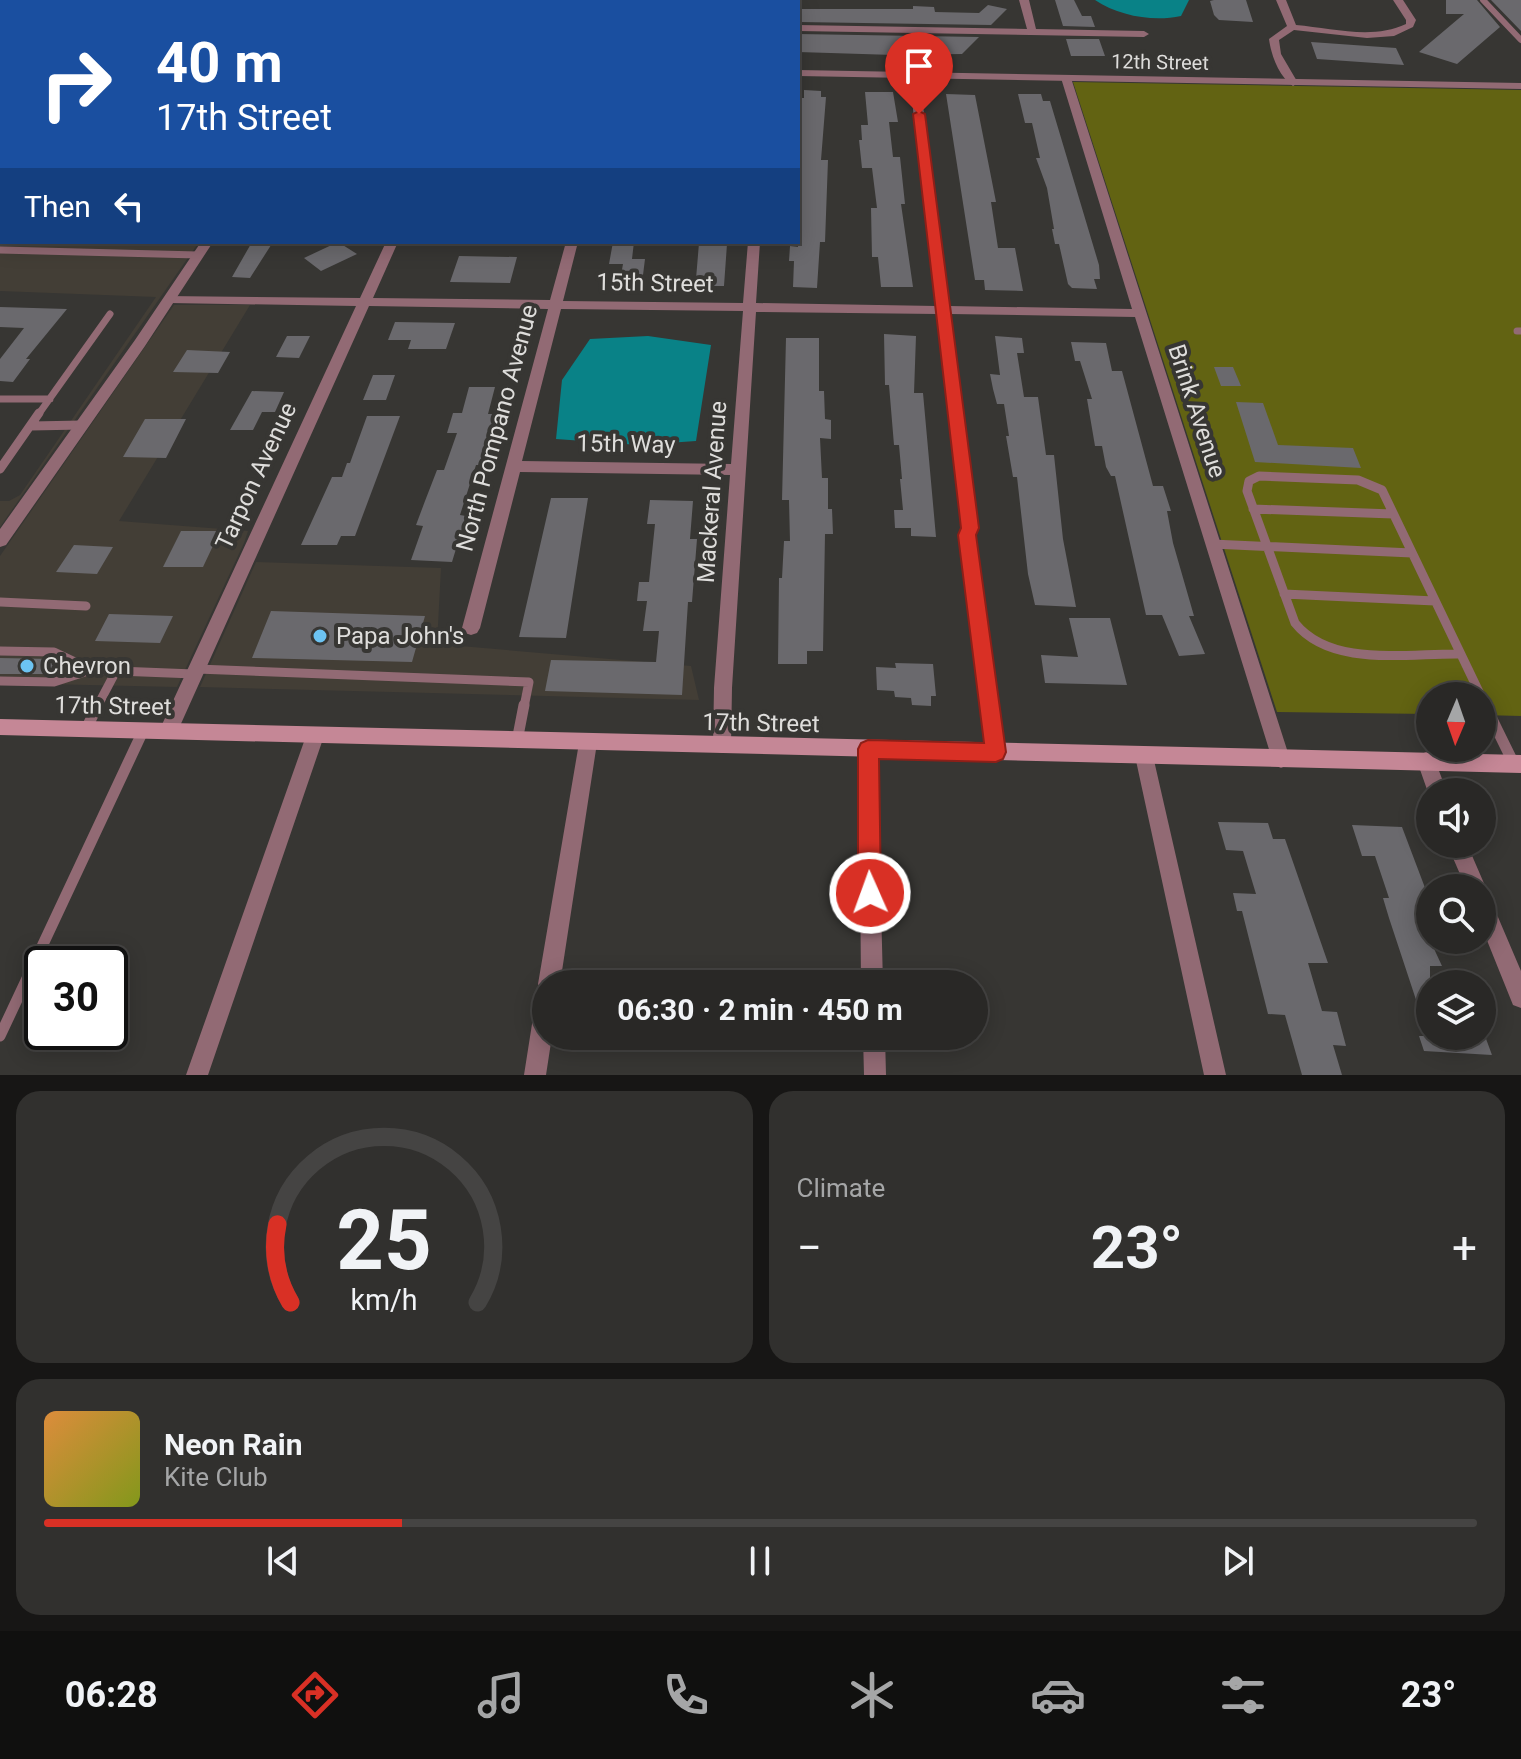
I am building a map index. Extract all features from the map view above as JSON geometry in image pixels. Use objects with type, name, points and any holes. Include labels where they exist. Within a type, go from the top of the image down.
[{"type":"main road","name":"17th Street","points":[[0,727],[1416,761]]},
{"type":"main road","name":"17th Street","points":[[1456,762],[1517,764]]},
{"type":"street","points":[[1024,0],[1032,32]]},
{"type":"street","points":[[1281,0],[1292,27]]},
{"type":"street","points":[[1293,83],[1276,54],[1274,39],[1292,27],[1367,35],[1394,33],[1410,25],[1411,20],[1398,0]]},
{"type":"street","points":[[800,28],[1144,34]]},
{"type":"street","name":"12th Street","points":[[800,73],[1521,86]]},
{"type":"street","points":[[914,75],[970,528],[967,535],[996,752]]},
{"type":"street","name":"Brink Avenue","points":[[1066,78],[1281,759]]},
{"type":"street","points":[[0,541],[206,244]]},
{"type":"street","name":"Tarpon Avenue","points":[[168,731],[391,244]]},
{"type":"street","name":"North Pompano Avenue","points":[[471,628],[572,244]]},
{"type":"street","name":"Mackeral Avenue","points":[[722,745],[723,688],[754,244]]},
{"type":"street","name":"15th Street","points":[[170,299],[1138,313]]},
{"type":"street","name":"15th Way","points":[[514,466],[738,470]]},
{"type":"street","points":[[197,1075],[315,736]]},
{"type":"street","points":[[551,970],[588,743]]},
{"type":"street","points":[[868,749],[872,970]]},
{"type":"street","points":[[1144,756],[1215,1075]]},
{"type":"street","points":[[1496,937],[1521,997]]},
{"type":"street","points":[[535,1075],[539,1050]]},
{"type":"street","points":[[874,1050],[875,1075]]},
{"type":"lane","points":[[1483,0],[1521,40]]},
{"type":"lane","points":[[0,250],[198,255]]},
{"type":"lane","points":[[0,469],[110,314]]},
{"type":"lane","points":[[0,399],[50,399]]},
{"type":"lane","points":[[31,426],[82,425]]},
{"type":"lane","points":[[1460,654],[1350,650],[1323,646],[1307,638],[1295,623],[1284,594],[1247,491],[1249,481],[1259,476],[1287,477],[1371,483],[1382,490],[1474,682]]},
{"type":"lane","points":[[1253,509],[1393,514]]},
{"type":"lane","points":[[1212,544],[1412,553]]},
{"type":"lane","points":[[1284,594],[1435,601]]},
{"type":"lane","points":[[0,602],[86,606]]},
{"type":"lane","points":[[0,651],[54,652],[92,670]]},
{"type":"lane","points":[[0,681],[54,682],[92,670],[529,682],[517,741]]},
{"type":"lane","points":[[86,729],[116,671]]},
{"type":"lane","points":[[1496,725],[1517,764]]},
{"type":"lane","points":[[0,1036],[143,731]]},
{"type":"shaded area","points":[[1073,82],[1521,90],[1521,716],[1496,715],[1496,682],[1416,682],[1416,714],[1277,712]]},
{"type":"shaded area","points":[[0,244],[198,244],[0,527],[0,501],[9,501],[20,495],[156,297],[0,291]]},
{"type":"shaded area","points":[[174,305],[250,305],[119,521],[248,531],[244,543],[177,687],[0,683],[0,556]]},
{"type":"shaded area","points":[[256,562],[441,568],[437,644],[691,666],[699,700],[200,687]]},
{"type":"water","points":[[1095,0],[1189,0],[1181,16],[1159,18],[1125,14]]},
{"type":"water","points":[[648,336],[711,345],[696,441],[639,445],[556,439],[562,380],[590,339]]},
{"type":"building","points":[[1055,0],[1074,0],[1082,16],[1091,16],[1095,27],[1063,26]]},
{"type":"building","points":[[1246,0],[1253,22],[1219,20],[1210,1]]},
{"type":"building","points":[[1446,0],[1477,0],[1500,27],[1457,64],[1419,52],[1464,14],[1446,14]]},
{"type":"building","points":[[1491,0],[1521,0],[1521,31]]},
{"type":"building","points":[[988,5],[1007,9],[991,25],[800,22],[800,9],[913,9],[913,6],[934,7],[935,12],[979,13]]},
{"type":"building","points":[[800,34],[979,37],[962,54],[800,52]]},
{"type":"building","points":[[1066,39],[1099,39],[1105,56],[1071,56]]},
{"type":"building","points":[[1311,42],[1396,48],[1404,65],[1317,59]]},
{"type":"building","points":[[804,90],[821,91],[821,97],[826,97],[821,160],[828,160],[825,242],[820,242],[817,288],[793,287],[794,261],[789,261],[790,246],[798,247],[800,244],[800,98],[804,98]]},
{"type":"building","points":[[865,92],[893,92],[898,122],[889,122],[893,157],[900,157],[905,204],[901,204],[913,287],[881,287],[878,257],[872,257],[871,208],[877,208],[872,168],[862,168],[859,140],[862,140],[861,125],[868,125]]},
{"type":"building","points":[[946,94],[975,95],[996,202],[991,202],[998,248],[1015,248],[1023,291],[985,290],[984,280],[975,280]]},
{"type":"building","points":[[1018,94],[1041,94],[1043,101],[1050,101],[1099,265],[1100,279],[1094,279],[1097,289],[1072,288],[1068,284],[1059,244],[1055,244],[1047,188],[1036,158],[1040,158],[1032,123],[1025,123]]},
{"type":"building","points":[[251,244],[272,244],[250,278],[232,277]]},
{"type":"building","points":[[334,244],[341,244],[357,254],[321,271],[304,258]]},
{"type":"building","points":[[613,244],[634,244],[632,259],[645,259],[643,275],[621,275],[623,264],[609,264]]},
{"type":"building","points":[[699,244],[727,244],[724,286],[703,286],[704,279],[696,279]]},
{"type":"building","points":[[459,256],[517,257],[510,283],[450,282]]},
{"type":"building","points":[[0,307],[67,309],[26,359],[30,359],[13,382],[0,381],[0,359],[24,328],[0,327]]},
{"type":"building","points":[[395,322],[455,323],[446,349],[408,349],[411,340],[388,340]]},
{"type":"building","points":[[884,334],[916,336],[914,393],[923,393],[936,537],[911,536],[911,528],[895,528],[894,510],[903,510],[902,479],[899,445],[894,445],[889,385],[885,385]]},
{"type":"building","points":[[287,336],[310,336],[299,358],[276,357]]},
{"type":"building","points":[[995,336],[1022,338],[1024,353],[1017,353],[1024,397],[1038,397],[1046,455],[1054,455],[1063,539],[1076,607],[1035,605],[1028,574],[1017,477],[1013,477],[1006,436],[1009,436],[1004,404],[997,404],[990,374],[1000,375]]},
{"type":"building","points":[[786,338],[819,338],[819,391],[824,391],[825,419],[831,420],[831,439],[820,438],[822,478],[828,478],[828,509],[832,509],[833,534],[825,534],[823,651],[807,651],[807,664],[778,664],[779,578],[782,578],[784,541],[790,541],[789,500],[782,500]]},
{"type":"building","points":[[1071,342],[1106,343],[1112,371],[1122,371],[1153,486],[1163,486],[1171,511],[1167,511],[1173,543],[1194,616],[1189,616],[1205,654],[1179,656],[1162,615],[1146,615],[1115,476],[1111,476],[1106,467],[1102,446],[1095,446],[1087,399],[1092,399],[1080,361],[1075,361]]},
{"type":"building","points":[[187,350],[230,352],[218,373],[173,372]]},
{"type":"building","points":[[1214,367],[1233,367],[1241,386],[1221,386]]},
{"type":"building","points":[[373,375],[395,375],[386,400],[363,400]]},
{"type":"building","points":[[469,387],[495,387],[488,414],[496,414],[460,515],[466,516],[452,562],[411,560],[423,526],[416,525],[437,470],[444,470],[457,433],[447,433],[453,413],[462,413]]},
{"type":"building","points":[[252,391],[284,392],[275,412],[262,412],[253,430],[230,430]]},
{"type":"building","points":[[1236,402],[1263,403],[1278,445],[1353,448],[1361,468],[1255,462]]},
{"type":"building","points":[[367,416],[400,416],[355,536],[341,536],[337,545],[301,545],[332,477],[342,477],[347,463],[350,463]]},
{"type":"building","points":[[145,419],[186,419],[166,458],[123,457]]},
{"type":"building","points":[[551,498],[588,498],[566,638],[519,637]]},
{"type":"building","points":[[650,500],[693,501],[690,539],[697,539],[692,602],[688,602],[682,695],[545,691],[551,660],[656,662],[659,631],[643,631],[647,601],[637,601],[639,582],[649,582],[655,524],[647,524]]},
{"type":"building","points":[[181,531],[220,531],[203,567],[163,567]]},
{"type":"building","points":[[74,545],[113,547],[97,574],[56,572]]},
{"type":"building","points":[[271,611],[425,616],[412,662],[252,658]]},
{"type":"building","points":[[109,614],[173,616],[160,643],[95,641]]},
{"type":"building","points":[[1069,618],[1110,618],[1127,685],[1045,683],[1041,655],[1078,657]]},
{"type":"building","points":[[0,658],[52,659],[60,663],[53,674],[0,674]]},
{"type":"building","points":[[895,663],[933,664],[936,696],[931,696],[931,706],[912,705],[911,698],[895,697],[894,691],[877,690],[876,667],[896,668]]},
{"type":"building","points":[[1218,822],[1268,823],[1273,839],[1285,839],[1328,963],[1308,963],[1322,1011],[1337,1012],[1346,1046],[1333,1045],[1342,1075],[1302,1075],[1285,1015],[1268,1014],[1242,911],[1237,911],[1233,893],[1256,894],[1243,851],[1226,850]]},
{"type":"building","points":[[1352,825],[1402,827],[1420,874],[1416,874],[1416,954],[1436,954],[1442,966],[1416,970],[1416,1000],[1383,898],[1389,898],[1375,856],[1362,856]]},
{"type":"building","points":[[1490,1050],[1492,1055],[1424,1051]]},
{"type":"place","name":"Papa John's","points":[[320,636]]},
{"type":"place","name":"Chevron","points":[[27,666]]},
{"type":"route","points":[[870,893],[868,749],[996,752],[967,535],[970,528],[919,114]]}]
